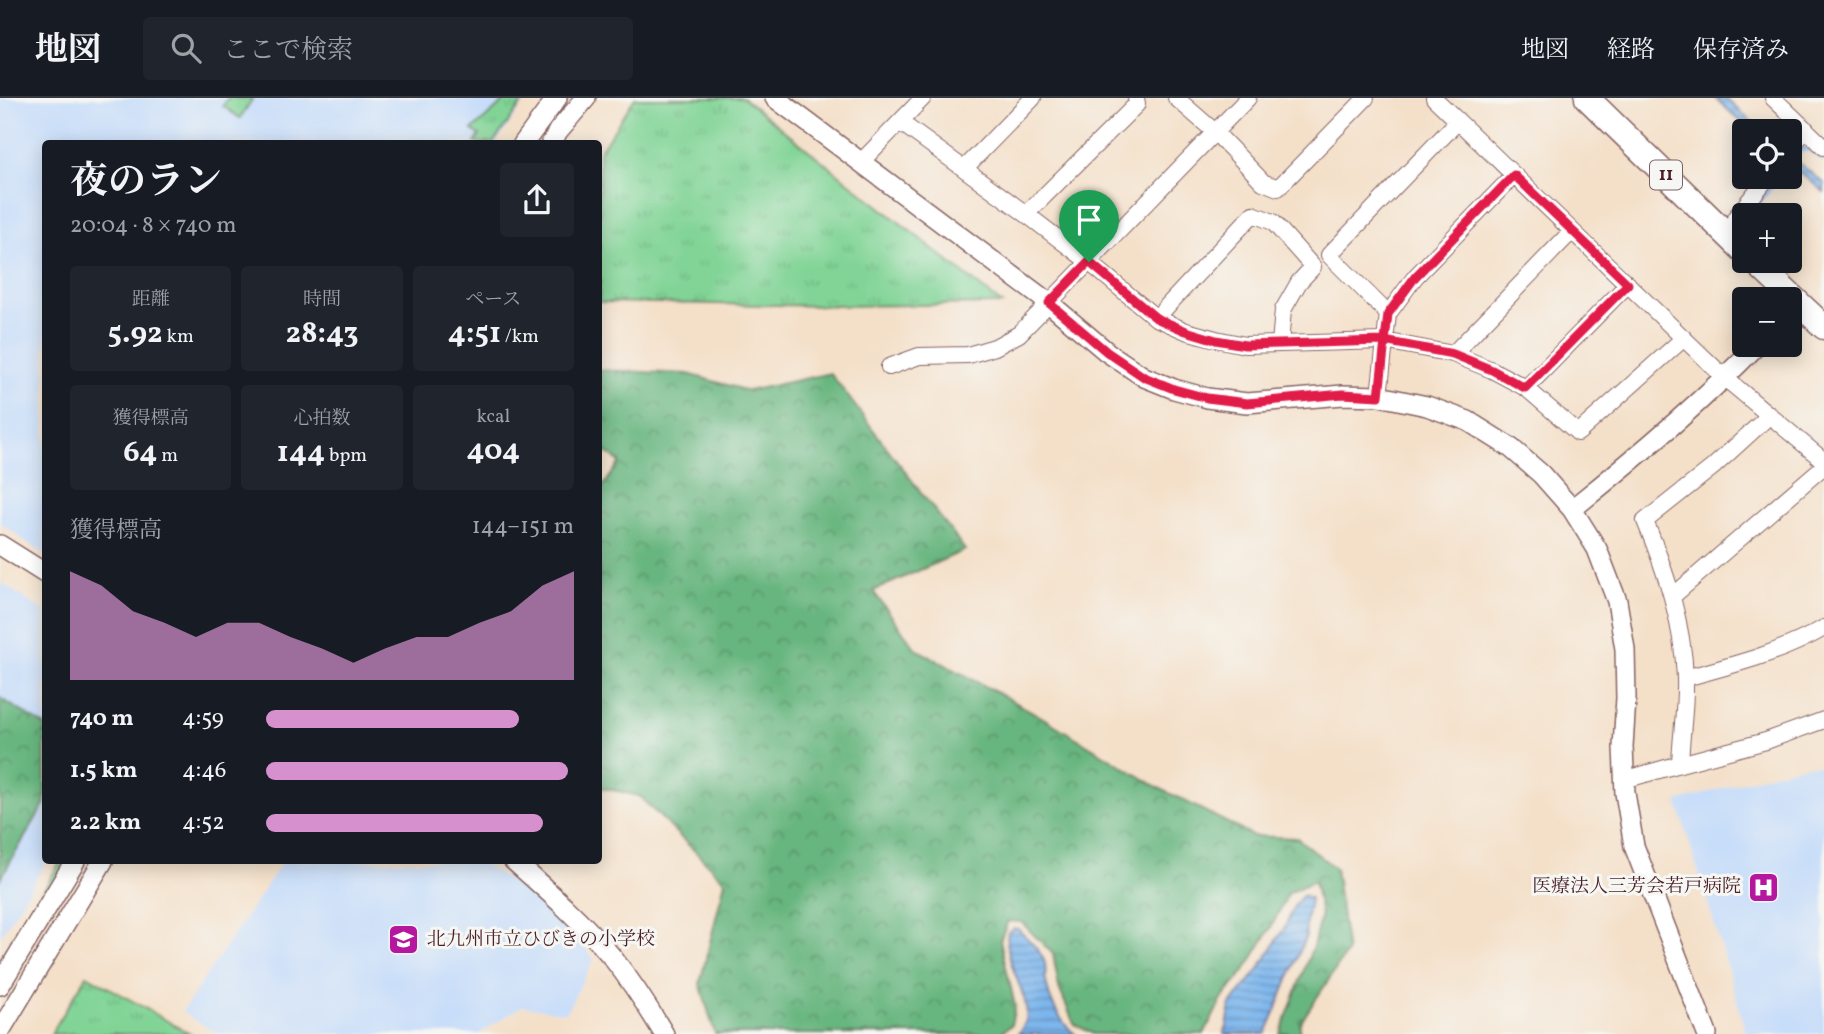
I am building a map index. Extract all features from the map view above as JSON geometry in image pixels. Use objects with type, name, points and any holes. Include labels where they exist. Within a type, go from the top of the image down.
[{"type":"main road","name":"11","points":[[1587,98],[1732,238]]},
{"type":"main road","name":"11","points":[[1611,98],[1732,215]]},
{"type":"main road","points":[[1769,273],[1805,302]]},
{"type":"main road","points":[[1786,273],[1824,327]]},
{"type":"street","points":[[526,140],[557,98]]},
{"type":"street","points":[[553,140],[586,98]]},
{"type":"street","points":[[775,98],[1049,303],[1107,352],[1144,377],[1207,398],[1247,403],[1343,394],[1379,396],[1427,406],[1468,421],[1511,447],[1541,474],[1573,509],[1597,549],[1617,601],[1625,649],[1624,780],[1634,846],[1707,1034]]},
{"type":"street","points":[[861,162],[923,98]]},
{"type":"street","points":[[965,168],[1033,98]]},
{"type":"street","points":[[1026,214],[1137,104],[1136,98]]},
{"type":"street","points":[[1176,98],[1215,132],[1263,182],[1278,188],[1366,98]]},
{"type":"street","points":[[889,366],[919,356],[968,355],[995,347],[1019,334],[1248,98]]},
{"type":"street","points":[[1434,98],[1726,378],[1824,463],[1673,596]]},
{"type":"street","points":[[1773,98],[1824,147]]},
{"type":"street","points":[[1388,314],[1329,255],[1458,121]]},
{"type":"street","points":[[900,122],[1089,262],[1156,318],[1216,340],[1245,345],[1384,341],[1453,354],[1492,370],[1525,388],[1578,433],[1684,338]]},
{"type":"street","points":[[1802,135],[1806,130]]},
{"type":"street","points":[[1379,396],[1388,314],[1415,277],[1514,175]]},
{"type":"street","points":[[1156,318],[1253,214],[1273,222],[1312,267],[1299,282],[1283,310],[1280,344]]},
{"type":"street","points":[[1453,354],[1572,231]]},
{"type":"street","points":[[1525,388],[1628,284]]},
{"type":"street","points":[[1573,509],[1640,455],[1746,357]]},
{"type":"street","points":[[1680,764],[1685,678],[1680,636],[1673,596],[1645,521],[1713,467],[1770,415]]},
{"type":"street","points":[[0,545],[42,571]]},
{"type":"street","points":[[1685,678],[1754,659],[1801,641],[1824,628]]},
{"type":"street","points":[[1624,780],[1766,741],[1824,720]]},
{"type":"street","points":[[0,985],[73,864]]},
{"type":"street","points":[[0,1031],[101,864]]},
{"type":"street","points":[[517,864],[561,903],[611,956],[639,993],[664,1034]]},
{"type":"shaded area","points":[[0,98],[528,98],[498,140],[42,140],[42,553],[0,523]]},
{"type":"shaded area","points":[[0,582],[42,610],[42,864],[45,864],[0,937]]},
{"type":"shaded area","name":"医療法人三芳会若戸病院","points":[[1806,765],[1824,766],[1824,1034],[1746,1034],[1677,802]]},
{"type":"shaded area","name":"北九州市立ひびきの小学校","points":[[281,864],[484,864],[562,921],[594,959],[566,1013],[522,1006],[479,1034],[218,1034],[182,1012]]},
{"type":"green space","points":[[228,98],[253,98],[240,118],[223,106]]},
{"type":"green space","points":[[508,98],[526,98],[495,140],[477,140],[480,135],[472,130]]},
{"type":"green space","points":[[635,98],[743,98],[1002,304],[833,306],[602,302],[602,148]]},
{"type":"green space","points":[[602,370],[688,374],[748,391],[830,373],[965,550],[873,591],[916,649],[1035,713],[1159,788],[1253,836],[1297,838],[1335,868],[1347,952],[1300,1023],[1300,1034],[1280,1034],[1313,946],[1321,915],[1314,881],[1288,893],[1272,926],[1246,969],[1222,999],[1204,1034],[1093,1034],[1074,1024],[1059,988],[1053,954],[1021,922],[1008,921],[1000,940],[1015,1006],[1011,1025],[999,1034],[715,1034],[700,983],[725,881],[639,796],[602,788],[602,488],[620,462],[602,449]]},
{"type":"green space","points":[[0,698],[42,724],[42,808],[0,879]]},
{"type":"green space","points":[[59,864],[67,864],[0,974],[0,960]]},
{"type":"green space","points":[[87,975],[190,1034],[51,1034]]},
{"type":"water","points":[[1715,98],[1725,98],[1749,119],[1738,119]]},
{"type":"water","points":[[1802,166],[1824,183],[1824,192],[1802,175]]},
{"type":"water","points":[[1303,895],[1310,898],[1306,936],[1266,1034],[1224,1034],[1231,1004],[1257,972],[1285,927],[1295,904]]},
{"type":"water","points":[[1014,928],[1026,936],[1041,954],[1045,964],[1047,989],[1060,1017],[1075,1034],[1018,1034],[1025,1022],[1026,1010],[1007,944],[1008,932]]},
{"type":"waterway","points":[[1802,149],[1809,149],[1824,159]]},
{"type":"waterway","points":[[1758,203],[1769,189]]},
{"type":"place","name":"医療法人三芳会若戸病院","points":[[1764,887]]},
{"type":"place","name":"北九州市立ひびきの小学校","points":[[404,940]]},
{"type":"route","points":[[1089,262],[1049,303],[1107,352],[1144,377],[1207,398],[1247,403],[1343,394],[1379,396],[1384,341],[1388,314],[1415,277],[1514,175],[1628,284],[1525,388],[1492,370],[1453,354],[1384,341],[1245,345],[1216,340],[1156,318],[1089,262]]}]
